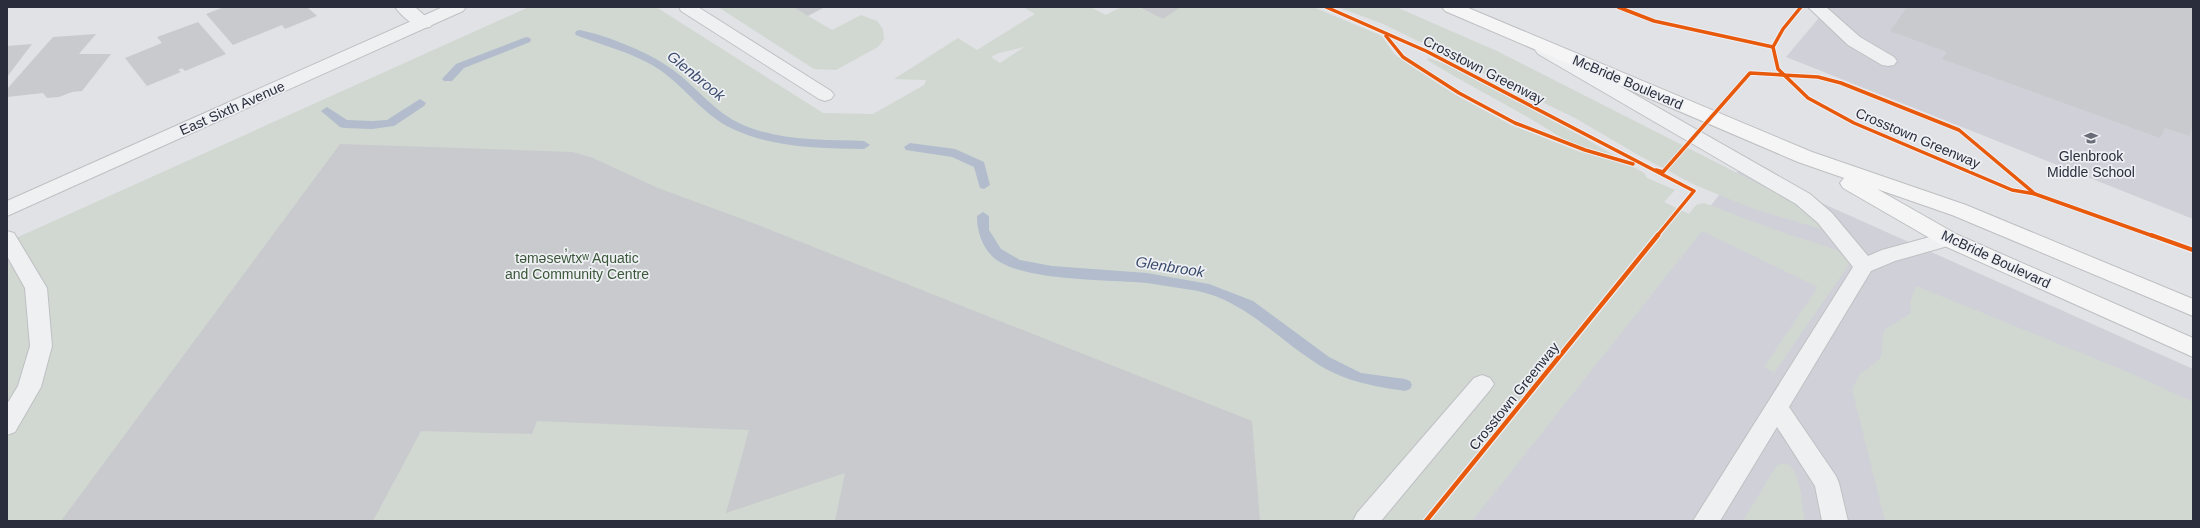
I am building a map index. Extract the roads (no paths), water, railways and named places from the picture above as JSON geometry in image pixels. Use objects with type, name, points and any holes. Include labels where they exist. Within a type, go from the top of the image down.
[{"type":"main road","name":"McBride Boulevard","points":[[1451,7],[1805,157],[1959,210],[2193,308]]},
{"type":"main road","name":"McBride Boulevard","points":[[1805,157],[1948,239],[2193,348]]},
{"type":"street","points":[[404,7],[424,23]]},
{"type":"street","name":"East Sixth Avenue","points":[[7,209],[457,7]]},
{"type":"lane","points":[[687,7],[825,95]]},
{"type":"lane","points":[[1816,7],[1854,41],[1888,61]]},
{"type":"lane","points":[[1523,37],[1803,199],[1825,218],[1864,266]]},
{"type":"lane","points":[[7,238],[36,288],[41,346],[29,387],[7,425]]},
{"type":"lane","points":[[1706,521],[1864,266],[1889,255],[1948,239]]},
{"type":"lane","points":[[1366,521],[1482,384]]},
{"type":"lane","points":[[1776,408],[1827,483],[1835,521]]},
{"type":"waterway","name":"Glenbrook","points":[[580,33],[633,52],[654,62],[674,76],[724,119],[747,131],[790,140],[864,145]]},
{"type":"waterway","name":"Glenbrook","points":[[448,79],[460,66],[526,40]]},
{"type":"waterway","name":"Glenbrook","points":[[327,111],[344,124],[372,125],[390,123],[420,103]]},
{"type":"waterway","name":"Glenbrook","points":[[910,147],[955,153],[980,165],[984,185]]},
{"type":"waterway","name":"Glenbrook","points":[[983,216],[983,230],[996,252],[1017,264],[1052,271],[1147,278],[1204,287],[1248,305],[1324,361],[1359,378],[1405,385]]},
{"type":"place","name":"Glenbrook Middle School","points":[[2091,138]]},
{"type":"park label","name":"təməsew̓txʷ Aquatic and Community Centre","points":[[577,266]]}]
